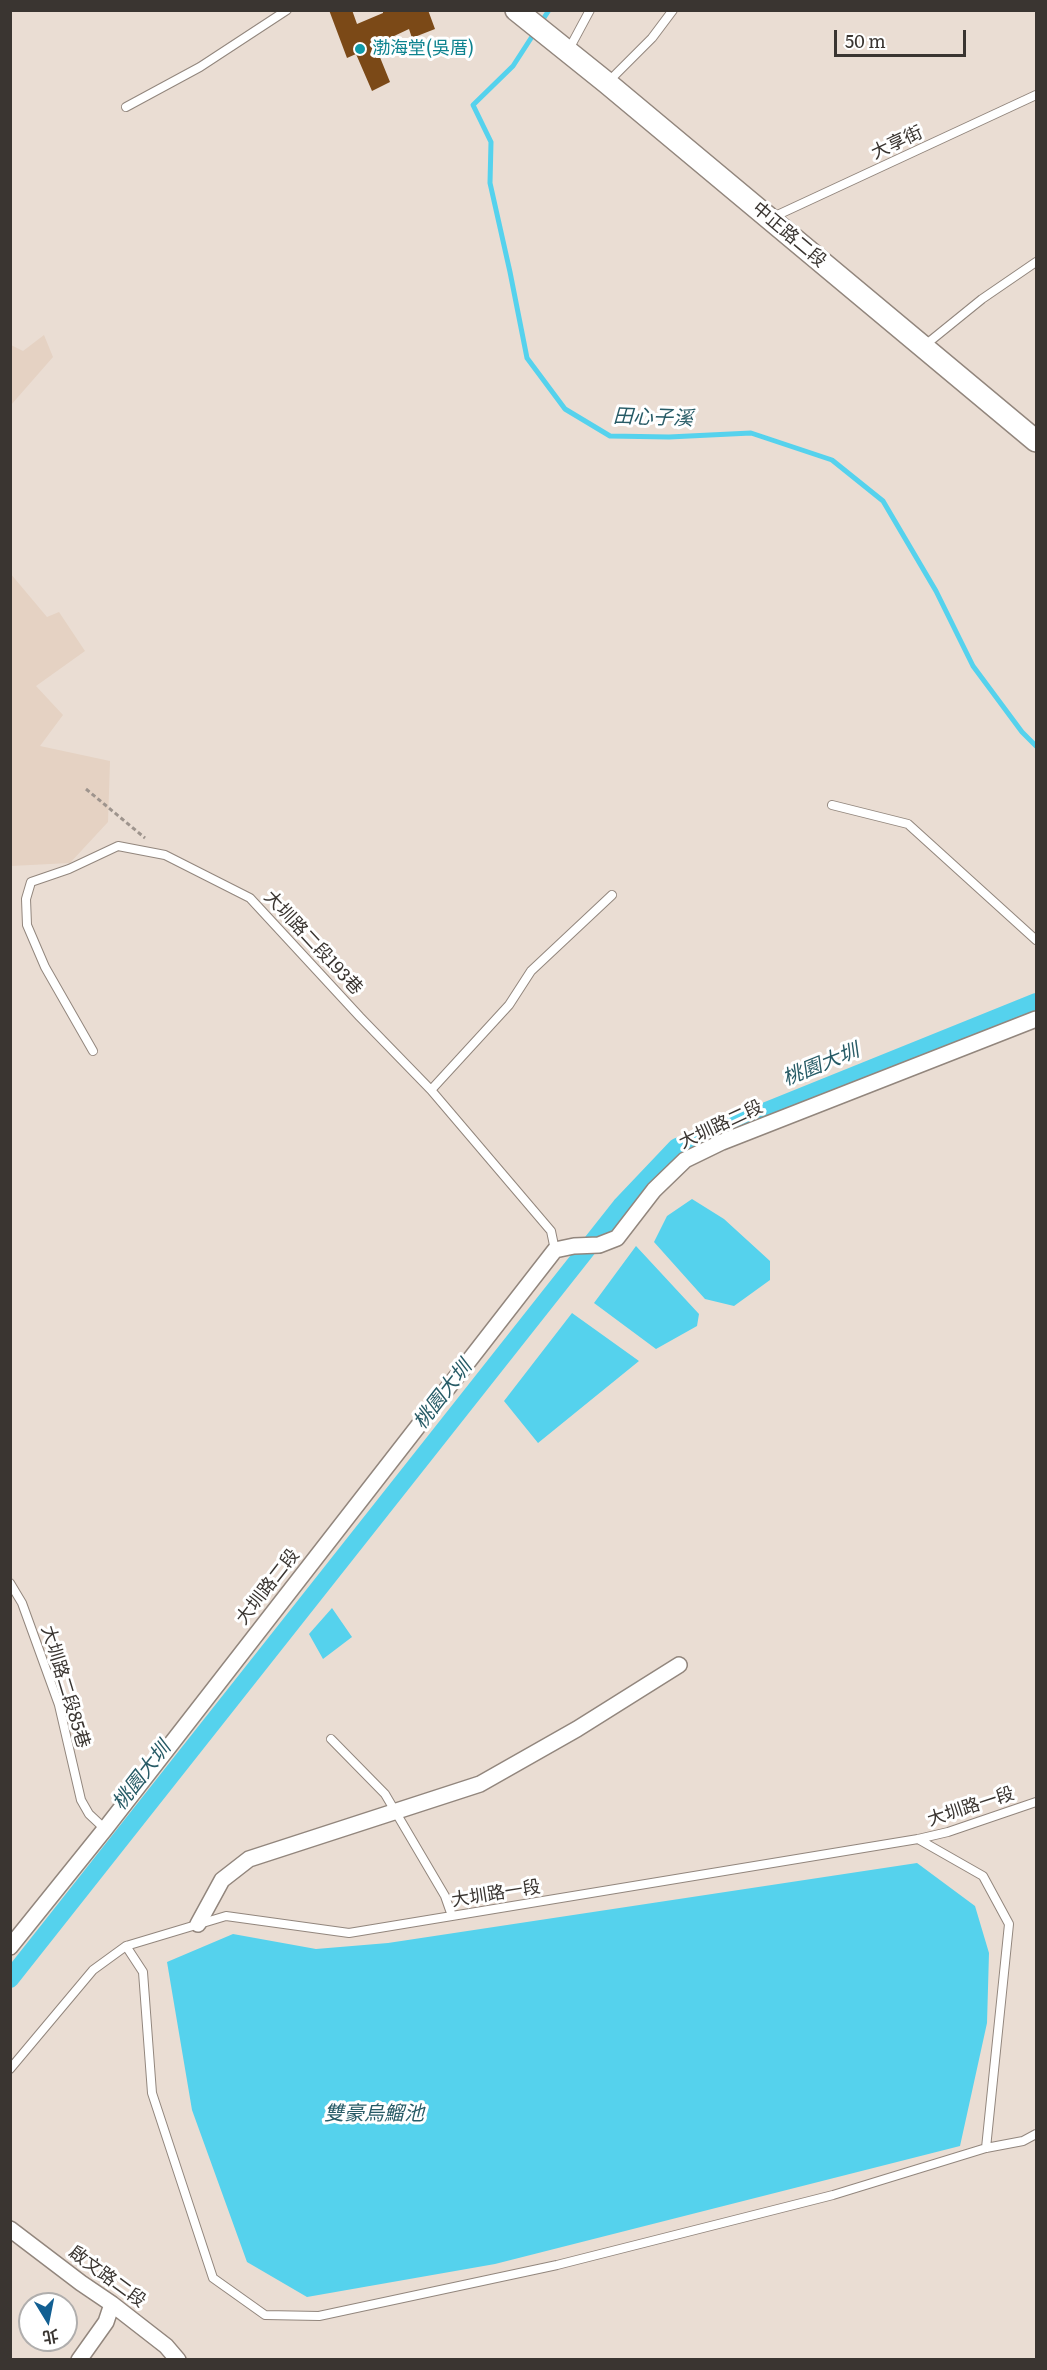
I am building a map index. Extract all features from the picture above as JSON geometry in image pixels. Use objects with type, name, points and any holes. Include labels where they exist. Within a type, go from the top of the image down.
[{"type":"main road","name":"中正路二段","points":[[516,10],[607,83],[1036,441]]},
{"type":"street","name":"大圳路二段","points":[[10,1947],[105,1829],[555,1250],[574,1246],[599,1245],[617,1238],[654,1190],[685,1160],[722,1142],[1036,1019]]},
{"type":"street","points":[[198,1924],[222,1880],[249,1859],[480,1784],[577,1730],[679,1665]]},
{"type":"street","name":"啟文路二段","points":[[10,2229],[166,2346],[178,2360]]},
{"type":"street","points":[[79,2360],[106,2322],[112,2304]]},
{"type":"lane","points":[[126,107],[201,67],[287,10]]},
{"type":"lane","points":[[568,52],[590,10]]},
{"type":"lane","points":[[607,83],[652,38],[673,10]]},
{"type":"lane","name":"大享街","points":[[770,219],[1036,94]]},
{"type":"lane","points":[[923,347],[982,298],[1036,262]]},
{"type":"lane","points":[[832,805],[908,824],[1036,940]]},
{"type":"lane","name":"大圳路二段193巷","points":[[93,1051],[45,967],[27,925],[26,899],[31,882],[69,869],[118,846],[165,855],[250,898],[430,1090],[551,1231],[555,1250]]},
{"type":"lane","points":[[430,1090],[509,1005],[531,971],[612,895]]},
{"type":"lane","name":"大圳路二段85巷","points":[[10,1583],[22,1604],[59,1705],[81,1800],[90,1814],[105,1829]]},
{"type":"lane","points":[[331,1739],[385,1794],[445,1896],[452,1916]]},
{"type":"lane","name":"大圳路一段","points":[[10,2069],[93,1970],[126,1946],[225,1916],[349,1933],[918,1839],[948,1832],[1036,1802]]},
{"type":"lane","points":[[918,1839],[982,1876],[1009,1924],[986,2148]]},
{"type":"lane","points":[[126,1946],[142,1972],[152,2093],[213,2278],[265,2315],[319,2316],[558,2265],[833,2195],[986,2148],[1023,2141],[1036,2134]]},
{"type":"path","points":[[86,789],[165,855]]},
{"type":"shaded area","points":[[44,335],[53,357],[11,405],[11,345],[23,351]]},
{"type":"shaded area","points":[[10,573],[47,617],[59,612],[85,651],[36,686],[63,715],[40,746],[110,761],[108,822],[70,863],[11,866]]},
{"type":"water","points":[[692,1199],[724,1219],[770,1261],[770,1280],[734,1306],[705,1299],[654,1242],[667,1216]]},
{"type":"water","points":[[636,1246],[699,1314],[697,1326],[656,1349],[594,1303]]},
{"type":"water","points":[[572,1313],[639,1361],[538,1443],[504,1401]]},
{"type":"water","points":[[332,1608],[352,1637],[323,1659],[309,1634]]},
{"type":"water","name":"雙豪烏鰡池","points":[[917,1863],[975,1906],[989,1953],[987,2023],[960,2146],[495,2264],[307,2297],[247,2262],[192,2110],[167,1962],[233,1934],[316,1949],[388,1943]]},
{"type":"building","name":"渤海堂(吳厝)","points":[[329,10],[352,10],[357,24],[383,13],[383,10],[428,10],[435,29],[412,38],[409,29],[375,45],[390,82],[372,91],[356,54],[347,58]]},
{"type":"waterway","name":"田心子溪","points":[[540,24],[549,10]]},
{"type":"waterway","name":"田心子溪","points":[[535,32],[513,66],[473,105],[491,142],[490,183],[527,358],[565,409],[610,436],[669,437],[751,433],[832,460],[883,501],[936,591],[973,666],[1022,732],[1036,746]]},
{"type":"waterway","name":"桃園大圳","points":[[10,1979],[621,1206],[677,1147],[1036,1002]]},
{"type":"place","name":"渤海堂(吳厝)","points":[[360,49]]}]
